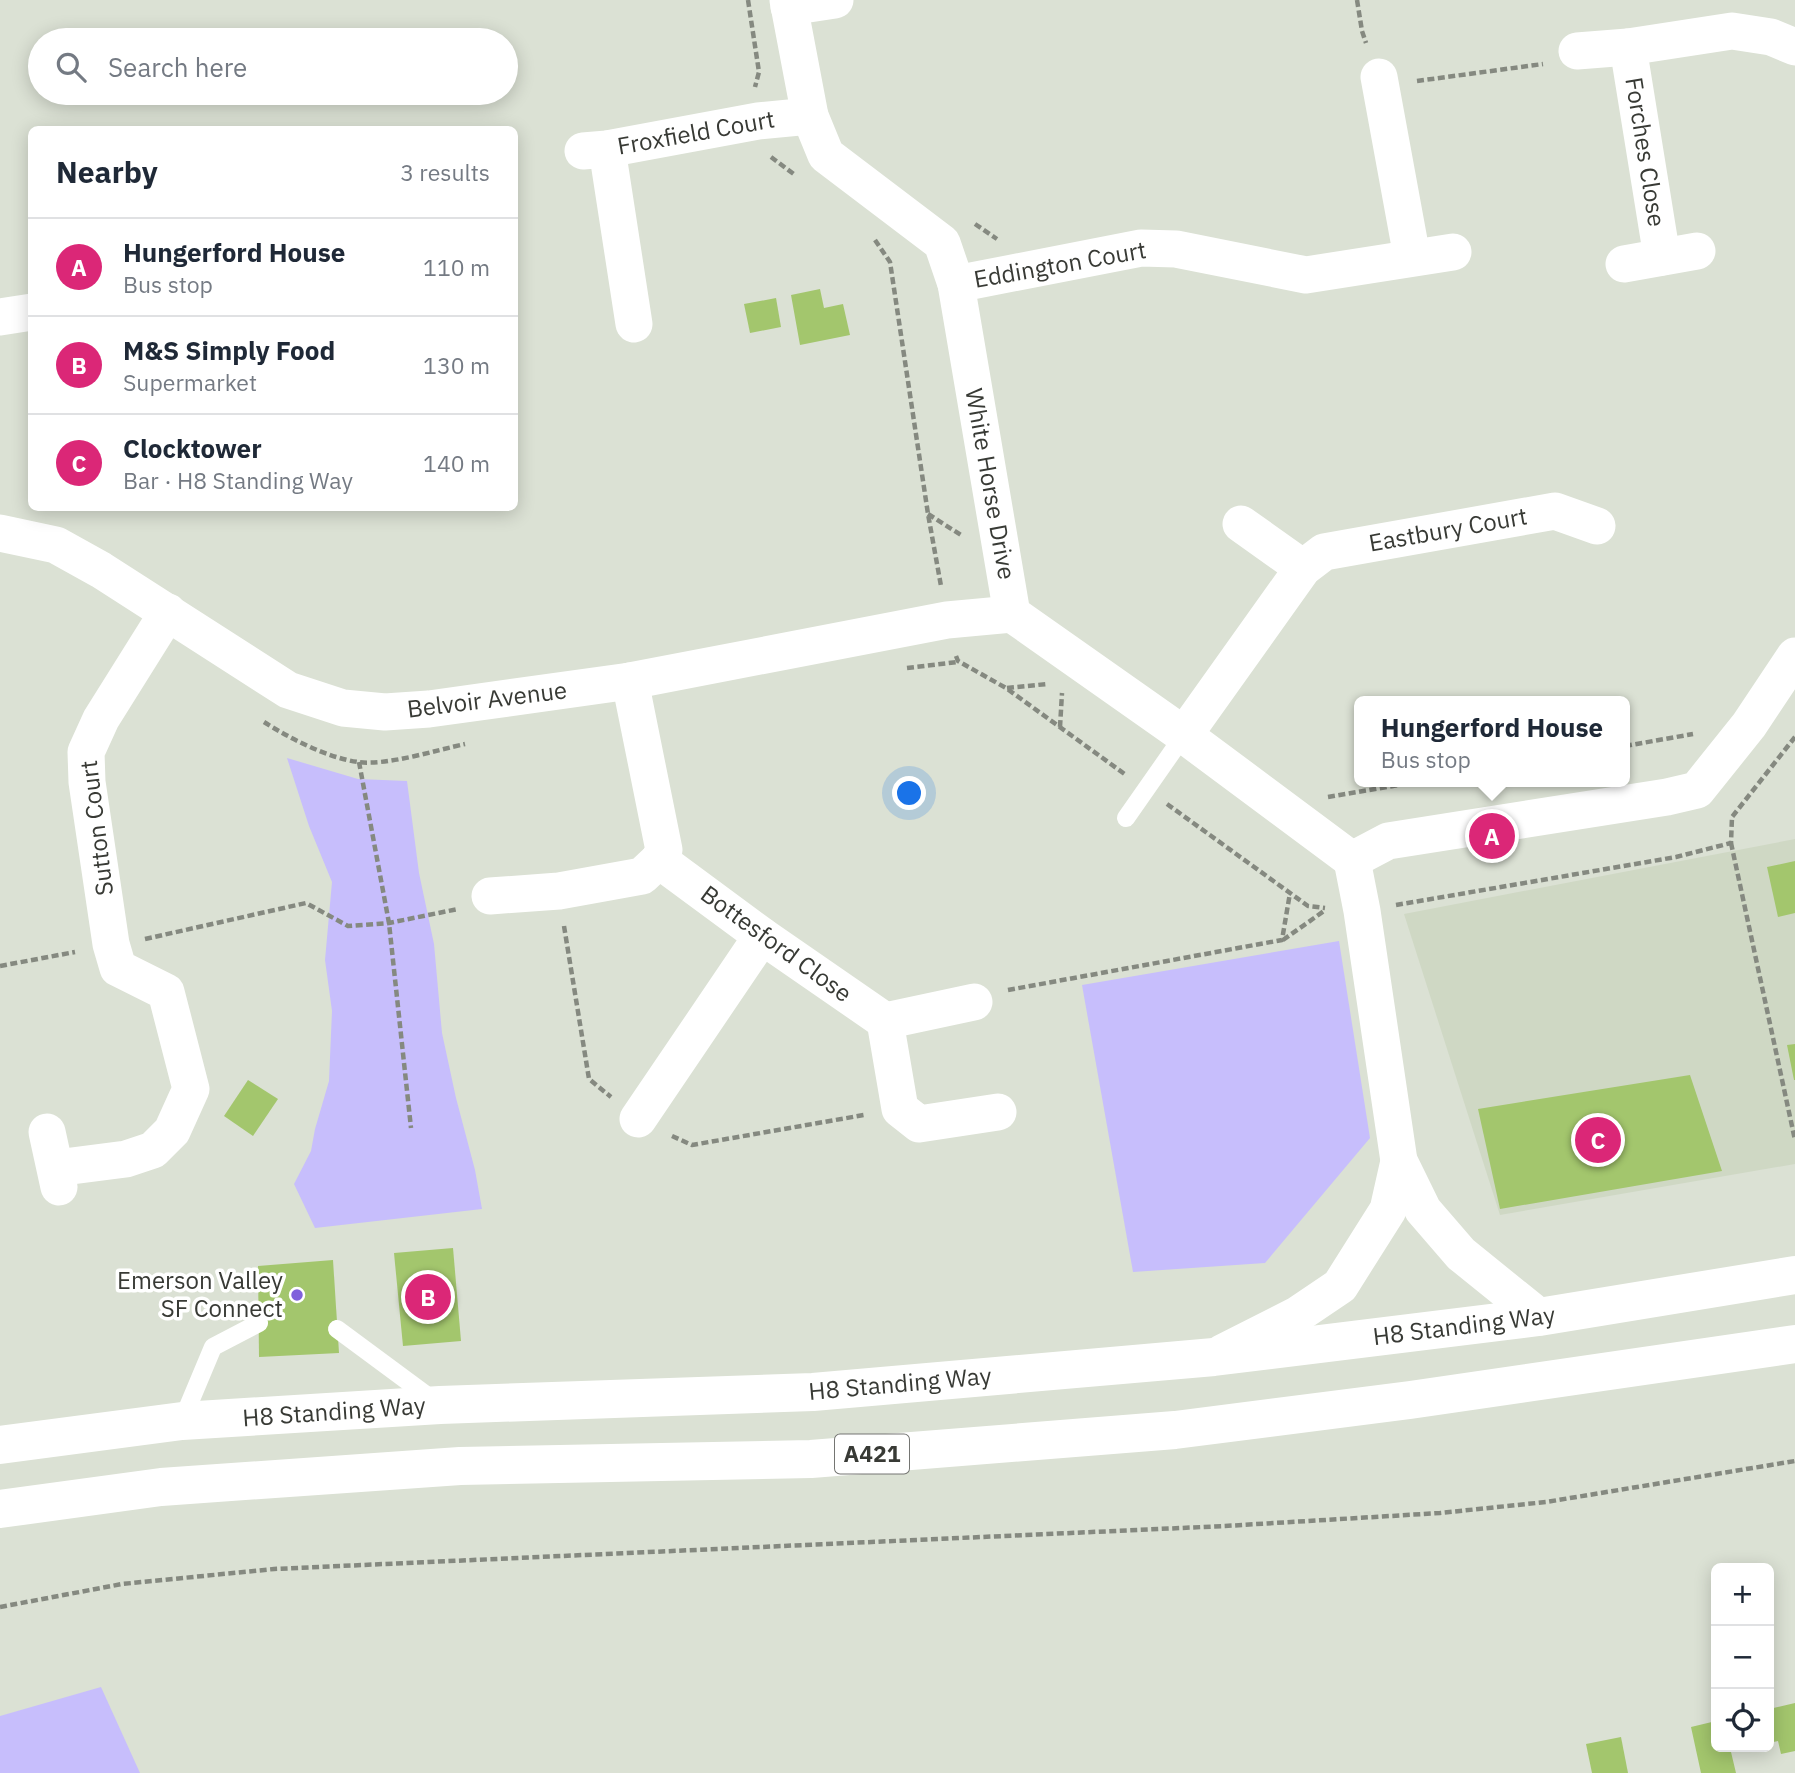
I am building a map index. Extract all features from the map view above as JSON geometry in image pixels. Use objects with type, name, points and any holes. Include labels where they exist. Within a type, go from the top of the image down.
[{"type":"highway","name":"H8 Standing Way","points":[[0,1445],[182,1421],[440,1405],[813,1392],[1214,1357],[1539,1317],[1795,1275]]},
{"type":"highway","name":"A421","points":[[0,1509],[161,1487],[446,1467],[811,1459],[1175,1430],[1410,1400],[1795,1344]]},
{"type":"street","points":[[789,4],[835,0]]},
{"type":"street","name":"White Horse Drive","points":[[789,4],[810,116],[826,155],[942,243],[956,284],[1013,614],[1352,860]]},
{"type":"street","name":"Forches Close","points":[[1577,51],[1628,47],[1732,31],[1771,37],[1795,47]]},
{"type":"street","name":"Forches Close","points":[[1624,264],[1680,254],[1628,47]]},
{"type":"street","points":[[1379,76],[1412,257]]},
{"type":"street","name":"Froxfield Court","points":[[634,324],[595,150],[758,121],[810,116]]},
{"type":"street","name":"Eddington Court","points":[[956,284],[1141,248],[1176,249],[1306,275],[1452,252]]},
{"type":"street","points":[[0,317],[28,313]]},
{"type":"street","name":"Eastbury Court","points":[[1184,736],[1303,568],[1324,552],[1555,511],[1597,526]]},
{"type":"street","points":[[1241,524],[1303,568]]},
{"type":"street","name":"Belvoir Avenue","points":[[0,533],[56,545],[288,690],[343,708],[385,712],[429,709],[630,681],[947,620],[1013,614]]},
{"type":"street","name":"Sutton Court","points":[[47,1132],[57,1178],[125,1159],[153,1150],[172,1130],[191,1089],[166,992],[118,968],[111,944],[87,782],[86,752],[101,719],[167,612]]},
{"type":"street","points":[[1539,1317],[1461,1254],[1423,1210],[1399,1161],[1345,910],[1352,860],[1388,841],[1697,790],[1749,725],[1795,656]]},
{"type":"street","points":[[490,896],[559,891],[642,876],[659,860],[664,850],[630,681]]},
{"type":"street","name":"Bottesford Close","points":[[659,860],[762,936],[885,1021]]},
{"type":"street","points":[[638,1119],[762,936]]},
{"type":"street","points":[[975,1002],[885,1021],[900,1109],[919,1124],[998,1112]]},
{"type":"street","points":[[1214,1357],[1297,1315],[1340,1286],[1388,1210],[1399,1161]]},
{"type":"lane","points":[[1125,818],[1184,736]]},
{"type":"lane","points":[[182,1421],[214,1347],[259,1323]]},
{"type":"lane","points":[[337,1329],[440,1405]]},
{"type":"path","points":[[1357,0],[1362,31],[1379,76],[1419,82],[1562,61],[1577,51]]},
{"type":"path","points":[[1060,727],[1062,682]]},
{"type":"path","points":[[1006,688],[1051,683]]},
{"type":"path","points":[[1630,745],[1694,734]]},
{"type":"path","points":[[1795,737],[1732,817],[1731,843],[1795,1140]]},
{"type":"path","points":[[359,762],[389,923],[411,1128]]},
{"type":"path","points":[[1279,805],[1386,787]]},
{"type":"path","points":[[1282,940],[1290,893],[1308,906],[1345,910],[1676,857],[1731,843]]},
{"type":"path","points":[[0,966],[165,936],[306,903],[348,926],[389,923],[467,908],[490,896]]},
{"type":"path","points":[[975,1002],[992,993],[1282,940],[1345,910]]},
{"type":"path","points":[[0,1607],[122,1584],[274,1569],[1225,1527],[1440,1513],[1546,1502],[1795,1461]]},
{"type":"shaded area","points":[[287,758],[358,779],[407,781],[419,873],[434,944],[442,1033],[482,1209],[315,1228],[294,1184],[311,1151],[329,1081],[332,1011],[325,960],[332,882],[309,826]]},
{"type":"shaded area","points":[[1795,839],[1795,1164],[1500,1215],[1404,914]]},
{"type":"shaded area","points":[[1339,941],[1370,1138],[1265,1263],[1133,1272],[1082,985]]},
{"type":"shaded area","points":[[101,1687],[140,1773],[0,1773],[0,1716]]},
{"type":"building","points":[[820,289],[824,308],[843,304],[850,335],[800,345],[791,295]]},
{"type":"building","points":[[776,298],[781,327],[750,333],[744,304]]},
{"type":"building","points":[[1795,861],[1795,913],[1778,917],[1767,867]]},
{"type":"building","points":[[1795,1044],[1795,1080],[1794,1080],[1787,1045]]},
{"type":"building","points":[[1690,1075],[1722,1171],[1500,1209],[1478,1109]]},
{"type":"building","points":[[248,1080],[278,1099],[253,1136],[224,1116]]},
{"type":"building","points":[[453,1248],[461,1341],[403,1346],[394,1253]]},
{"type":"building","name":"Emerson Valley SF Connect","points":[[333,1260],[339,1353],[259,1357],[258,1266]]},
{"type":"building","points":[[1795,1703],[1795,1751],[1781,1754],[1778,1741],[1774,1742],[1774,1708]]},
{"type":"building","points":[[1711,1722],[1711,1752],[1731,1752],[1736,1773],[1701,1773],[1691,1727]]},
{"type":"building","points":[[1621,1737],[1628,1773],[1592,1773],[1586,1744]]},
{"type":"place","name":"Hungerford House","points":[[1492,836]]},
{"type":"place","name":"Clocktower","points":[[1598,1140]]},
{"type":"place","name":"Emerson Valley SF Connect","points":[[297,1295]]},
{"type":"place","name":"M&S Simply Food","points":[[428,1297]]}]
